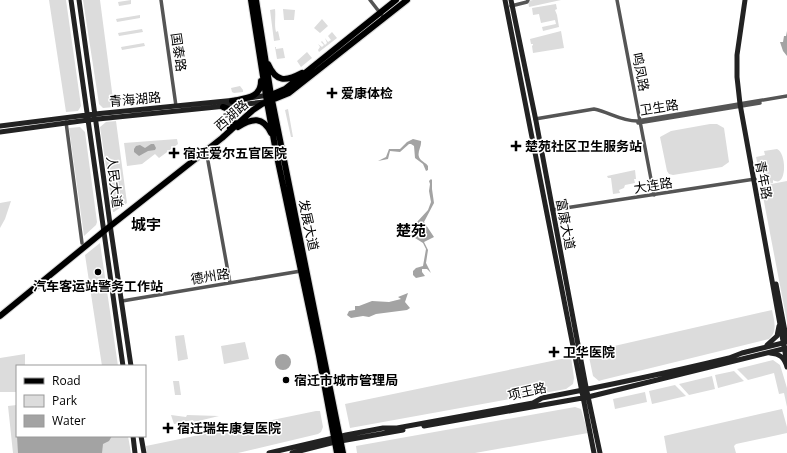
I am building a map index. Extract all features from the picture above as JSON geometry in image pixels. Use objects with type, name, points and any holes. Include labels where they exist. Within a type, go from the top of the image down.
[{"type":"main road","name":"人民大道","points":[[71,0],[123,365]]},
{"type":"main road","name":"人民大道","points":[[79,0],[96,116],[107,206],[131,365]]},
{"type":"main road","name":"发展大道","points":[[251,0],[269,98],[276,152],[337,439],[343,453]]},
{"type":"main road","name":"发展大道","points":[[256,0],[262,57]]},
{"type":"main road","name":"西湖路","points":[[269,98],[289,93],[382,15],[396,0]]},
{"type":"main road","name":"西湖路","points":[[0,316],[110,226],[222,138],[253,110],[269,98],[285,90],[315,65],[382,15],[407,0]]},
{"type":"main road","name":"富康大道","points":[[504,0],[509,4],[535,120],[600,453]]},
{"type":"main road","name":"青年路","points":[[745,0],[736,55],[737,77],[786,342],[785,348],[787,363]]},
{"type":"main road","name":"青年路","points":[[741,105],[739,54],[748,0]]},
{"type":"main road","name":"富康大道","points":[[509,4],[582,398],[594,453]]},
{"type":"main road","points":[[262,57],[274,75],[282,79],[294,77],[315,65]]},
{"type":"main road","points":[[232,101],[252,96],[260,90],[262,57]]},
{"type":"main road","points":[[276,118],[278,102],[289,93]]},
{"type":"main road","name":"青海湖路","points":[[96,116],[223,107],[269,98]]},
{"type":"main road","name":"青海湖路","points":[[0,126],[176,106],[269,98]]},
{"type":"main road","name":"发展大道","points":[[269,98],[276,118],[337,439],[337,453]]},
{"type":"main road","points":[[222,138],[233,124],[234,119],[231,110],[223,107]]},
{"type":"main road","name":"青海湖路","points":[[0,132],[66,122],[88,117]]},
{"type":"main road","points":[[222,138],[248,121],[258,120],[269,129],[276,152]]},
{"type":"main road","points":[[100,206],[107,206]]},
{"type":"main road","points":[[107,252],[114,251]]},
{"type":"main road","points":[[779,308],[787,324]]},
{"type":"main road","points":[[779,308],[779,328],[776,336],[764,350],[780,355],[785,360],[787,367]]},
{"type":"main road","name":"项王路","points":[[292,453],[337,439],[582,398],[764,350],[786,342]]},
{"type":"main road","name":"项王路","points":[[270,453],[383,428],[397,428],[533,403],[542,398],[625,381],[642,379],[764,350],[785,348]]},
{"type":"main road","points":[[133,437],[135,453]]},
{"type":"main road","points":[[142,437],[144,453]]},
{"type":"street","name":"国泰路","points":[[161,0],[176,106]]},
{"type":"street","points":[[370,0],[382,15]]},
{"type":"street","points":[[509,4],[526,2],[528,0]]},
{"type":"street","name":"鸣凤路","points":[[617,0],[654,195]]},
{"type":"street","name":"卫生路","points":[[535,120],[594,111],[623,122],[641,122],[787,97]]},
{"type":"street","points":[[66,122],[82,243]]},
{"type":"street","points":[[206,150],[230,283]]},
{"type":"street","name":"大连路","points":[[552,210],[755,180]]},
{"type":"street","name":"德州路","points":[[122,301],[301,271]]},
{"type":"green space","points":[[49,0],[66,0],[81,106],[78,111],[66,112]]},
{"type":"green space","points":[[83,0],[100,0],[114,107],[103,108],[99,104]]},
{"type":"green space","points":[[131,0],[131,4],[119,6],[118,2]]},
{"type":"green space","points":[[561,0],[529,7],[528,1]]},
{"type":"green space","points":[[556,4],[557,9],[555,10],[559,27],[543,31],[542,27],[556,24],[555,20],[541,23],[539,14],[533,15],[532,8]]},
{"type":"green space","points":[[275,9],[275,29],[276,32],[278,31],[280,40],[274,41],[270,10]]},
{"type":"green space","points":[[283,9],[295,10],[294,20],[284,20]]},
{"type":"green space","points":[[140,15],[140,18],[117,22],[116,19]]},
{"type":"green space","points":[[322,19],[328,26],[320,33],[314,28]]},
{"type":"green space","points":[[142,29],[143,32],[119,36],[118,33]]},
{"type":"green space","points":[[561,31],[564,48],[533,53],[533,44],[531,44],[530,39]]},
{"type":"green space","points":[[332,32],[337,38],[319,52],[318,50],[320,47],[318,44],[322,47],[324,45],[321,42],[322,41],[325,45],[327,43],[325,38],[328,42],[331,40],[328,36]]},
{"type":"green space","points":[[144,43],[145,46],[122,50],[121,47]]},
{"type":"green space","points":[[275,47],[276,49],[283,48],[285,58],[277,59]]},
{"type":"green space","points":[[307,52],[312,58],[301,67],[297,61]]},
{"type":"green space","points":[[240,86],[243,92],[232,92],[231,88]]},
{"type":"green space","points":[[288,109],[293,137],[291,137],[285,110]]},
{"type":"green space","points":[[116,121],[127,203],[113,212],[100,127],[106,122]]},
{"type":"green space","points":[[717,124],[724,128],[729,162],[722,167],[673,175],[669,174],[667,171],[660,137],[671,131]]},
{"type":"green space","points":[[80,127],[85,132],[97,222],[96,225],[84,236],[69,128]]},
{"type":"green space","points":[[177,139],[178,144],[159,158],[155,154],[142,164],[127,166],[124,143]]},
{"type":"green space","points":[[777,149],[783,157],[784,163],[781,180],[773,180],[773,183],[762,185],[756,157],[765,155],[764,151]]},
{"type":"green space","points":[[635,170],[635,183],[625,185],[624,188],[619,190],[620,193],[613,194],[611,178],[608,178],[607,176]]},
{"type":"green space","points":[[787,181],[787,322],[761,186]]},
{"type":"green space","points":[[11,201],[5,219],[0,228],[0,203]]},
{"type":"green space","points":[[100,243],[118,365],[102,365],[85,255]]},
{"type":"green space","points":[[772,310],[774,332],[769,339],[599,381],[593,376],[588,352]]},
{"type":"green space","points":[[184,335],[188,359],[178,361],[175,336]]},
{"type":"green space","points":[[245,342],[249,359],[224,364],[221,346]]},
{"type":"green space","points":[[25,354],[25,365],[16,365],[16,392],[0,392],[0,358]]},
{"type":"green space","points":[[571,357],[574,378],[573,384],[566,389],[350,428],[345,404]]},
{"type":"green space","points":[[773,360],[780,365],[787,388],[787,407],[784,393],[779,394],[774,373],[748,380],[737,369]]},
{"type":"green space","points":[[734,371],[744,381],[718,388],[715,375]]},
{"type":"green space","points":[[712,376],[715,389],[689,395],[679,384]]},
{"type":"green space","points":[[173,381],[179,381],[181,395],[175,395]]},
{"type":"green space","points":[[675,385],[686,396],[652,404],[649,391]]},
{"type":"green space","points":[[645,392],[647,402],[615,409],[613,399]]},
{"type":"green space","points":[[16,405],[16,437],[128,437],[131,453],[13,453],[8,406]]},
{"type":"green space","points":[[575,407],[581,409],[588,433],[475,453],[357,453],[356,446]]},
{"type":"green space","points":[[782,409],[787,427],[787,433],[736,444],[734,446],[736,453],[667,453],[664,436]]},
{"type":"green space","points":[[320,411],[323,427],[321,432],[318,434],[238,453],[147,453],[146,446]]},
{"type":"green space","points":[[171,415],[186,417],[187,415],[219,416],[194,422],[193,420],[174,424]]},
{"type":"water","points":[[787,31],[787,56],[783,51],[780,42],[783,42]]},
{"type":"water","points":[[413,139],[421,141],[419,158],[428,166],[428,170],[426,171],[423,164],[415,158],[414,146],[411,144],[400,152],[390,151],[388,159],[378,161],[386,157],[389,149],[400,149],[407,142]]},
{"type":"water","points":[[151,144],[154,144],[156,148],[155,150],[148,151],[139,156],[134,152],[136,146],[140,145],[145,148]]},
{"type":"water","points":[[431,179],[434,203],[424,222],[434,237],[424,242],[428,250],[426,263],[431,273],[427,269],[422,269],[425,276],[416,278],[413,275],[413,271],[416,268],[423,266],[426,249],[423,243],[415,238],[416,237],[414,234],[417,230],[417,222],[428,210],[431,202],[429,181]]},
{"type":"water","points":[[408,293],[405,302],[410,308],[407,310],[376,314],[369,317],[363,316],[351,318],[347,315],[349,311],[355,310],[355,306],[372,301],[389,302],[401,299],[398,297]]},
{"type":"water","points":[[283,354],[290,359],[291,362],[286,369],[283,370],[276,365],[275,362],[280,355]]},
{"type":"water","points":[[17,437],[111,437],[109,441],[103,444],[102,453],[18,453]]},
{"type":"place","name":"爱康体检","points":[[332,93]]},
{"type":"place","name":"楚苑社区卫生服务站","points":[[516,146]]},
{"type":"place","name":"宿迁爱尔五官医院","points":[[174,153]]},
{"type":"place","name":"汽车客运站警务工作站","points":[[98,272]]},
{"type":"place","name":"卫华医院","points":[[554,352]]},
{"type":"place","name":"宿迁市城市管理局","points":[[286,380]]},
{"type":"place","name":"宿迁瑞年康复医院","points":[[168,428]]},
{"type":"district","name":"城宇","points":[[146,225]]},
{"type":"district","name":"楚苑","points":[[411,231]]}]
